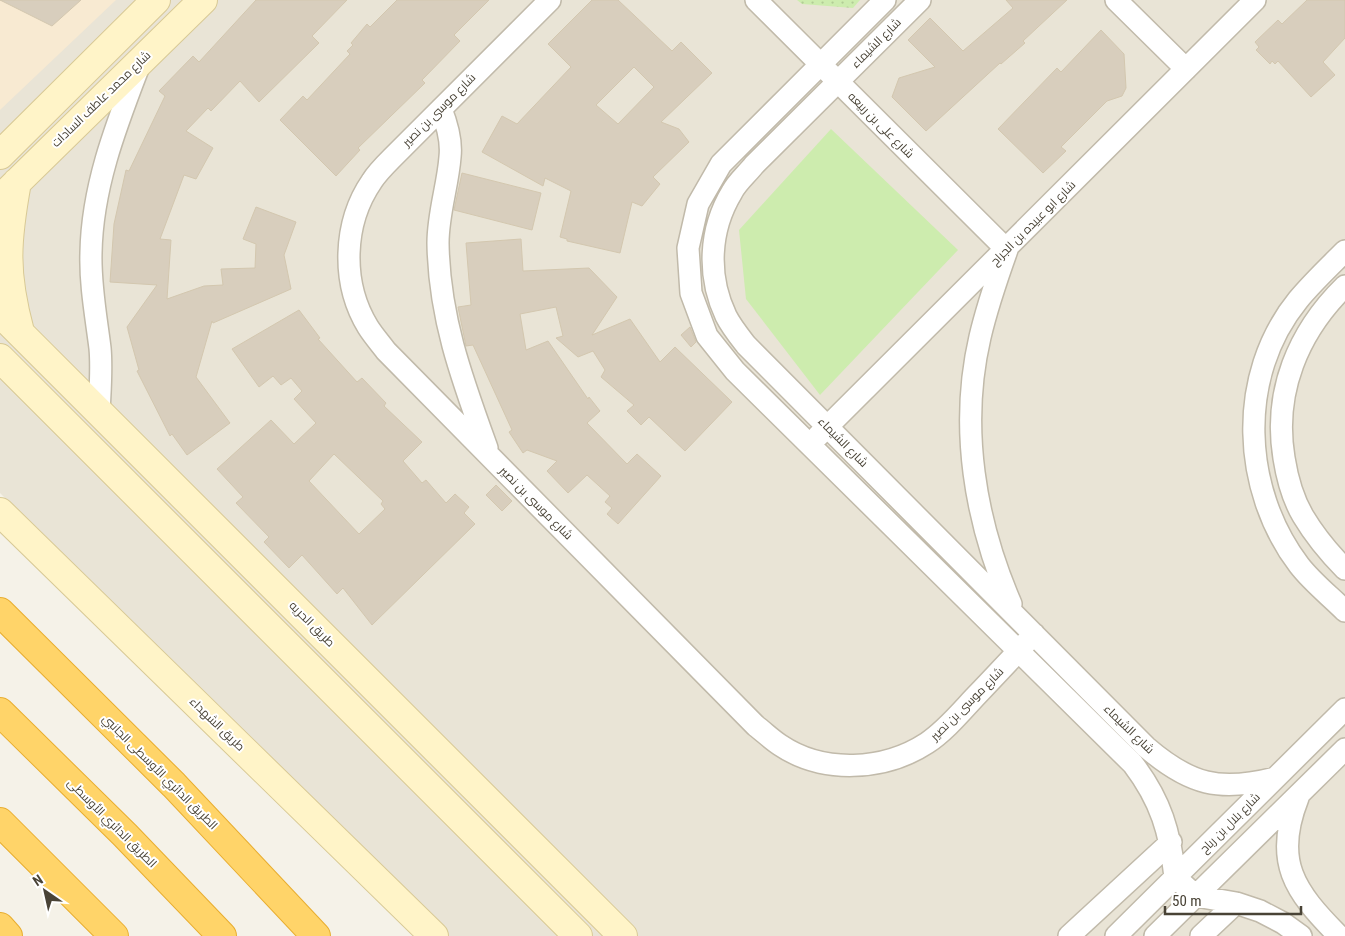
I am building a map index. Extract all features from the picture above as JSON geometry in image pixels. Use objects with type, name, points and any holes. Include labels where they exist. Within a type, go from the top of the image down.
[{"type":"highway","name":"الطريق الدائري الأوسطى الجانبي","points":[[0,612],[174,785],[316,936]]},
{"type":"highway","name":"الطريق الدائري الأوسطى","points":[[0,712],[125,835],[222,936]]},
{"type":"highway","points":[[0,822],[114,936]]},
{"type":"highway","points":[[69,892],[98,936]]},
{"type":"highway","points":[[0,928],[8,936]]},
{"type":"street","points":[[0,154],[156,0]]},
{"type":"street","name":"شارع محمد عاطف السادات","points":[[8,190],[203,0]]},
{"type":"street","name":"شارع موسى بن نصير","points":[[550,0],[441,108],[372,181],[358,208],[352,230],[349,268],[355,298],[368,326],[386,351],[756,726],[780,745],[808,759],[839,765],[862,765],[900,757],[928,742],[951,722],[1034,634]]},
{"type":"street","name":"شارع على بن ربيعه","points":[[756,0],[1007,250]]},
{"type":"street","name":"شارع الشيماء","points":[[885,0],[721,164],[698,204],[688,248],[690,293],[707,336],[735,371],[1133,764],[1156,801],[1171,842],[1175,877]]},
{"type":"street","name":"شارع الشيماء","points":[[920,0],[754,165],[732,191],[718,221],[712,254],[715,286],[726,318],[746,345],[1146,747],[1168,766],[1192,778],[1220,785],[1248,785],[1275,778]]},
{"type":"street","points":[[1116,0],[1186,69]]},
{"type":"street","name":"شارع ابو عبيده بن الجراح","points":[[809,445],[1007,250],[1255,0]]},
{"type":"street","points":[[99,412],[100,348],[92,301],[91,252],[95,204],[106,156],[141,61]]},
{"type":"street","points":[[441,108],[447,124],[450,156],[442,198],[438,241],[440,284],[446,326],[457,367],[489,455]]},
{"type":"street","points":[[8,190],[10,221],[6,259],[10,297],[20,333]]},
{"type":"street","points":[[1007,250],[992,292],[980,338],[972,385],[971,433],[974,480],[983,526],[997,572],[1016,616]]},
{"type":"street","points":[[1345,251],[1297,301],[1272,342],[1257,387],[1253,434],[1258,481],[1274,526],[1300,566],[1345,614]]},
{"type":"street","points":[[1345,286],[1314,321],[1294,357],[1283,396],[1280,436],[1287,476],[1302,514],[1324,548],[1345,570]]},
{"type":"street","name":"طريق الحريه","points":[[0,313],[623,936]]},
{"type":"street","points":[[0,358],[578,936]]},
{"type":"street","name":"طريق الشهداء","points":[[0,512],[434,936]]},
{"type":"street","name":"شارع بلال بن رباح","points":[[1116,936],[1275,778],[1344,705]]},
{"type":"street","points":[[406,764],[428,741]]},
{"type":"street","points":[[1155,936],[1345,749]]},
{"type":"street","points":[[1300,793],[1290,819],[1287,846],[1292,873],[1304,898],[1339,936]]},
{"type":"street","points":[[1070,936],[1171,842]]},
{"type":"street","points":[[1175,877],[1196,896],[1236,903],[1282,923],[1301,936]]},
{"type":"street","points":[[1202,936],[1236,903]]},
{"type":"shaded area","points":[[0,0],[1345,0],[1345,936],[446,936],[0,493]]},
{"type":"shaded area","points":[[0,0],[116,0],[0,110]]},
{"type":"green space","points":[[797,0],[860,0],[853,8],[802,4]]},
{"type":"green space","points":[[831,129],[958,250],[820,395],[746,299],[739,230]]},
{"type":"building","points":[[0,0],[81,0],[52,26]]},
{"type":"building","points":[[256,0],[347,0],[312,36],[319,43],[259,102],[240,81],[211,111],[208,108],[186,131],[213,148],[196,179],[184,175],[160,239],[171,240],[167,299],[204,286],[223,285],[221,269],[255,268],[256,244],[243,239],[256,207],[296,222],[284,255],[291,289],[213,323],[212,321],[196,377],[230,423],[187,455],[172,434],[170,436],[137,371],[139,370],[127,327],[157,285],[110,282],[114,224],[126,170],[129,171],[165,96],[159,91],[193,56],[199,62]]},
{"type":"building","points":[[397,0],[489,0],[454,35],[460,41],[422,80],[425,83],[358,148],[360,150],[336,176],[280,120],[303,96],[307,100],[350,54],[347,51],[353,45],[351,43],[367,24],[370,27]]},
{"type":"building","points":[[592,0],[618,0],[672,51],[681,42],[712,73],[661,122],[679,129],[689,142],[653,177],[660,184],[642,206],[632,202],[620,253],[567,241],[567,239],[560,237],[571,191],[545,178],[543,186],[482,152],[502,116],[517,124],[571,67],[548,44]],"holes":[[[634,67],[654,87],[618,124],[596,105]]]},
{"type":"building","points":[[1006,0],[1067,0],[1023,41],[1025,43],[1000,63],[926,131],[892,97],[899,78],[935,67],[908,40],[930,18],[963,51],[1013,8]]},
{"type":"building","points":[[1307,0],[1345,0],[1345,38],[1323,62],[1335,75],[1311,97],[1278,61],[1275,64],[1272,61],[1270,64],[1256,50],[1259,47],[1255,42],[1278,20],[1282,24]]},
{"type":"building","points":[[1101,30],[1124,54],[1126,88],[1122,96],[1107,101],[1061,147],[1066,151],[1043,173],[998,129],[1057,68],[1061,72]]},
{"type":"building","points":[[462,173],[541,193],[532,230],[454,210]]},
{"type":"building","points":[[521,239],[523,271],[589,268],[617,297],[592,335],[630,319],[660,362],[675,347],[732,402],[685,451],[649,417],[641,425],[627,411],[634,405],[601,377],[605,370],[593,351],[578,357],[556,338],[563,336],[556,307],[520,314],[526,350],[548,341],[588,399],[589,397],[600,411],[587,423],[627,464],[637,454],[661,476],[618,524],[607,514],[612,508],[605,502],[610,496],[587,475],[568,493],[547,471],[557,461],[527,450],[523,453],[509,432],[512,430],[473,345],[466,346],[458,307],[471,305],[466,243]]},
{"type":"building","points":[[299,310],[320,338],[318,339],[357,382],[362,378],[386,403],[384,406],[422,442],[403,461],[422,483],[426,480],[446,503],[455,494],[469,507],[464,513],[475,524],[372,625],[343,588],[337,594],[302,555],[289,568],[264,542],[269,537],[236,503],[243,497],[217,469],[271,420],[294,444],[316,423],[294,399],[302,391],[291,378],[281,385],[273,376],[259,387],[232,349]],"holes":[[[334,454],[383,501],[381,504],[385,509],[359,534],[309,481]]]},
{"type":"building","points":[[690,327],[696,342],[691,347],[681,335]]},
{"type":"building","points":[[496,485],[512,501],[502,511],[486,495]]}]
